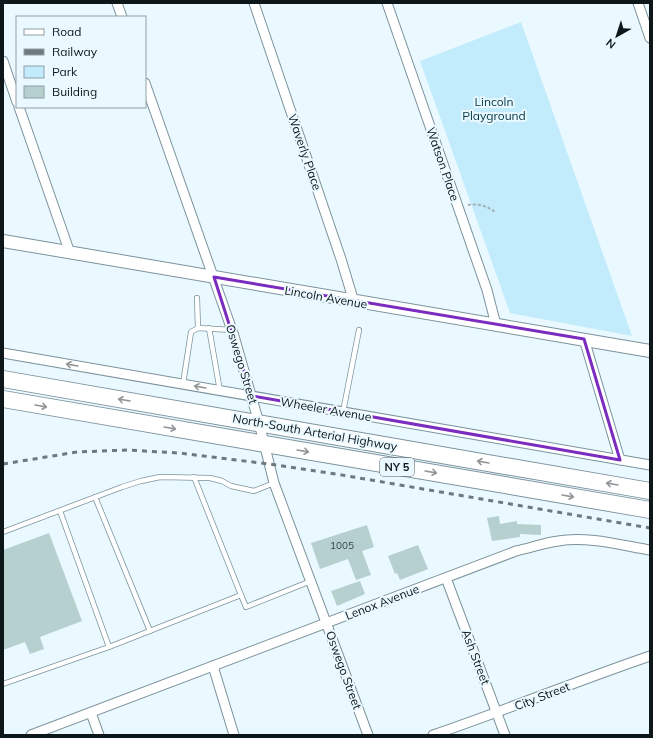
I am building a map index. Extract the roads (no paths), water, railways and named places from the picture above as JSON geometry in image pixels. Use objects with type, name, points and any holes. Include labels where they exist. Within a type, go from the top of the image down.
[{"type":"highway","name":"North-South Arterial Highway","points":[[3,379],[650,491]]},
{"type":"highway","name":"North-South Arterial Highway","points":[[3,399],[650,510]]},
{"type":"street","points":[[117,3],[122,16]]},
{"type":"street","name":"Waverly Place","points":[[254,3],[339,251],[354,302]]},
{"type":"street","name":"Watson Place","points":[[387,3],[487,290],[496,325]]},
{"type":"street","points":[[638,3],[650,38]]},
{"type":"street","points":[[3,61],[16,99]]},
{"type":"street","name":"Oswego Street","points":[[146,86],[232,330],[252,396],[274,483],[368,735]]},
{"type":"street","points":[[19,108],[70,253]]},
{"type":"street","name":"Lincoln Avenue","points":[[3,242],[650,351]]},
{"type":"street","points":[[584,339],[620,460]]},
{"type":"street","name":"Wheeler Avenue","points":[[3,353],[650,465]]},
{"type":"street","name":"Lenox Avenue","points":[[31,735],[516,551],[558,541],[576,539],[650,550]]},
{"type":"street","name":"Ash Street","points":[[446,578],[505,735]]},
{"type":"street","name":"City Street","points":[[433,735],[497,713],[595,675],[650,656]]},
{"type":"street","points":[[213,666],[234,735]]},
{"type":"street","points":[[91,713],[99,735]]},
{"type":"lane","points":[[197,298],[198,328]]},
{"type":"lane","points":[[183,384],[191,332],[198,328],[232,330]]},
{"type":"lane","points":[[209,328],[220,391]]},
{"type":"lane","points":[[343,412],[359,330]]},
{"type":"lane","points":[[3,532],[95,497],[141,481],[160,477],[210,478],[222,481],[231,486],[254,491],[274,483]]},
{"type":"lane","points":[[194,477],[246,606],[311,581]]},
{"type":"lane","points":[[95,497],[150,631]]},
{"type":"lane","points":[[60,511],[109,647]]},
{"type":"lane","points":[[3,684],[109,647],[241,595]]},
{"type":"railway","points":[[3,464],[77,452],[127,450],[179,453],[336,474],[650,528]]},
{"type":"park label","name":"Lincoln Playground","points":[[494,108]]}]
